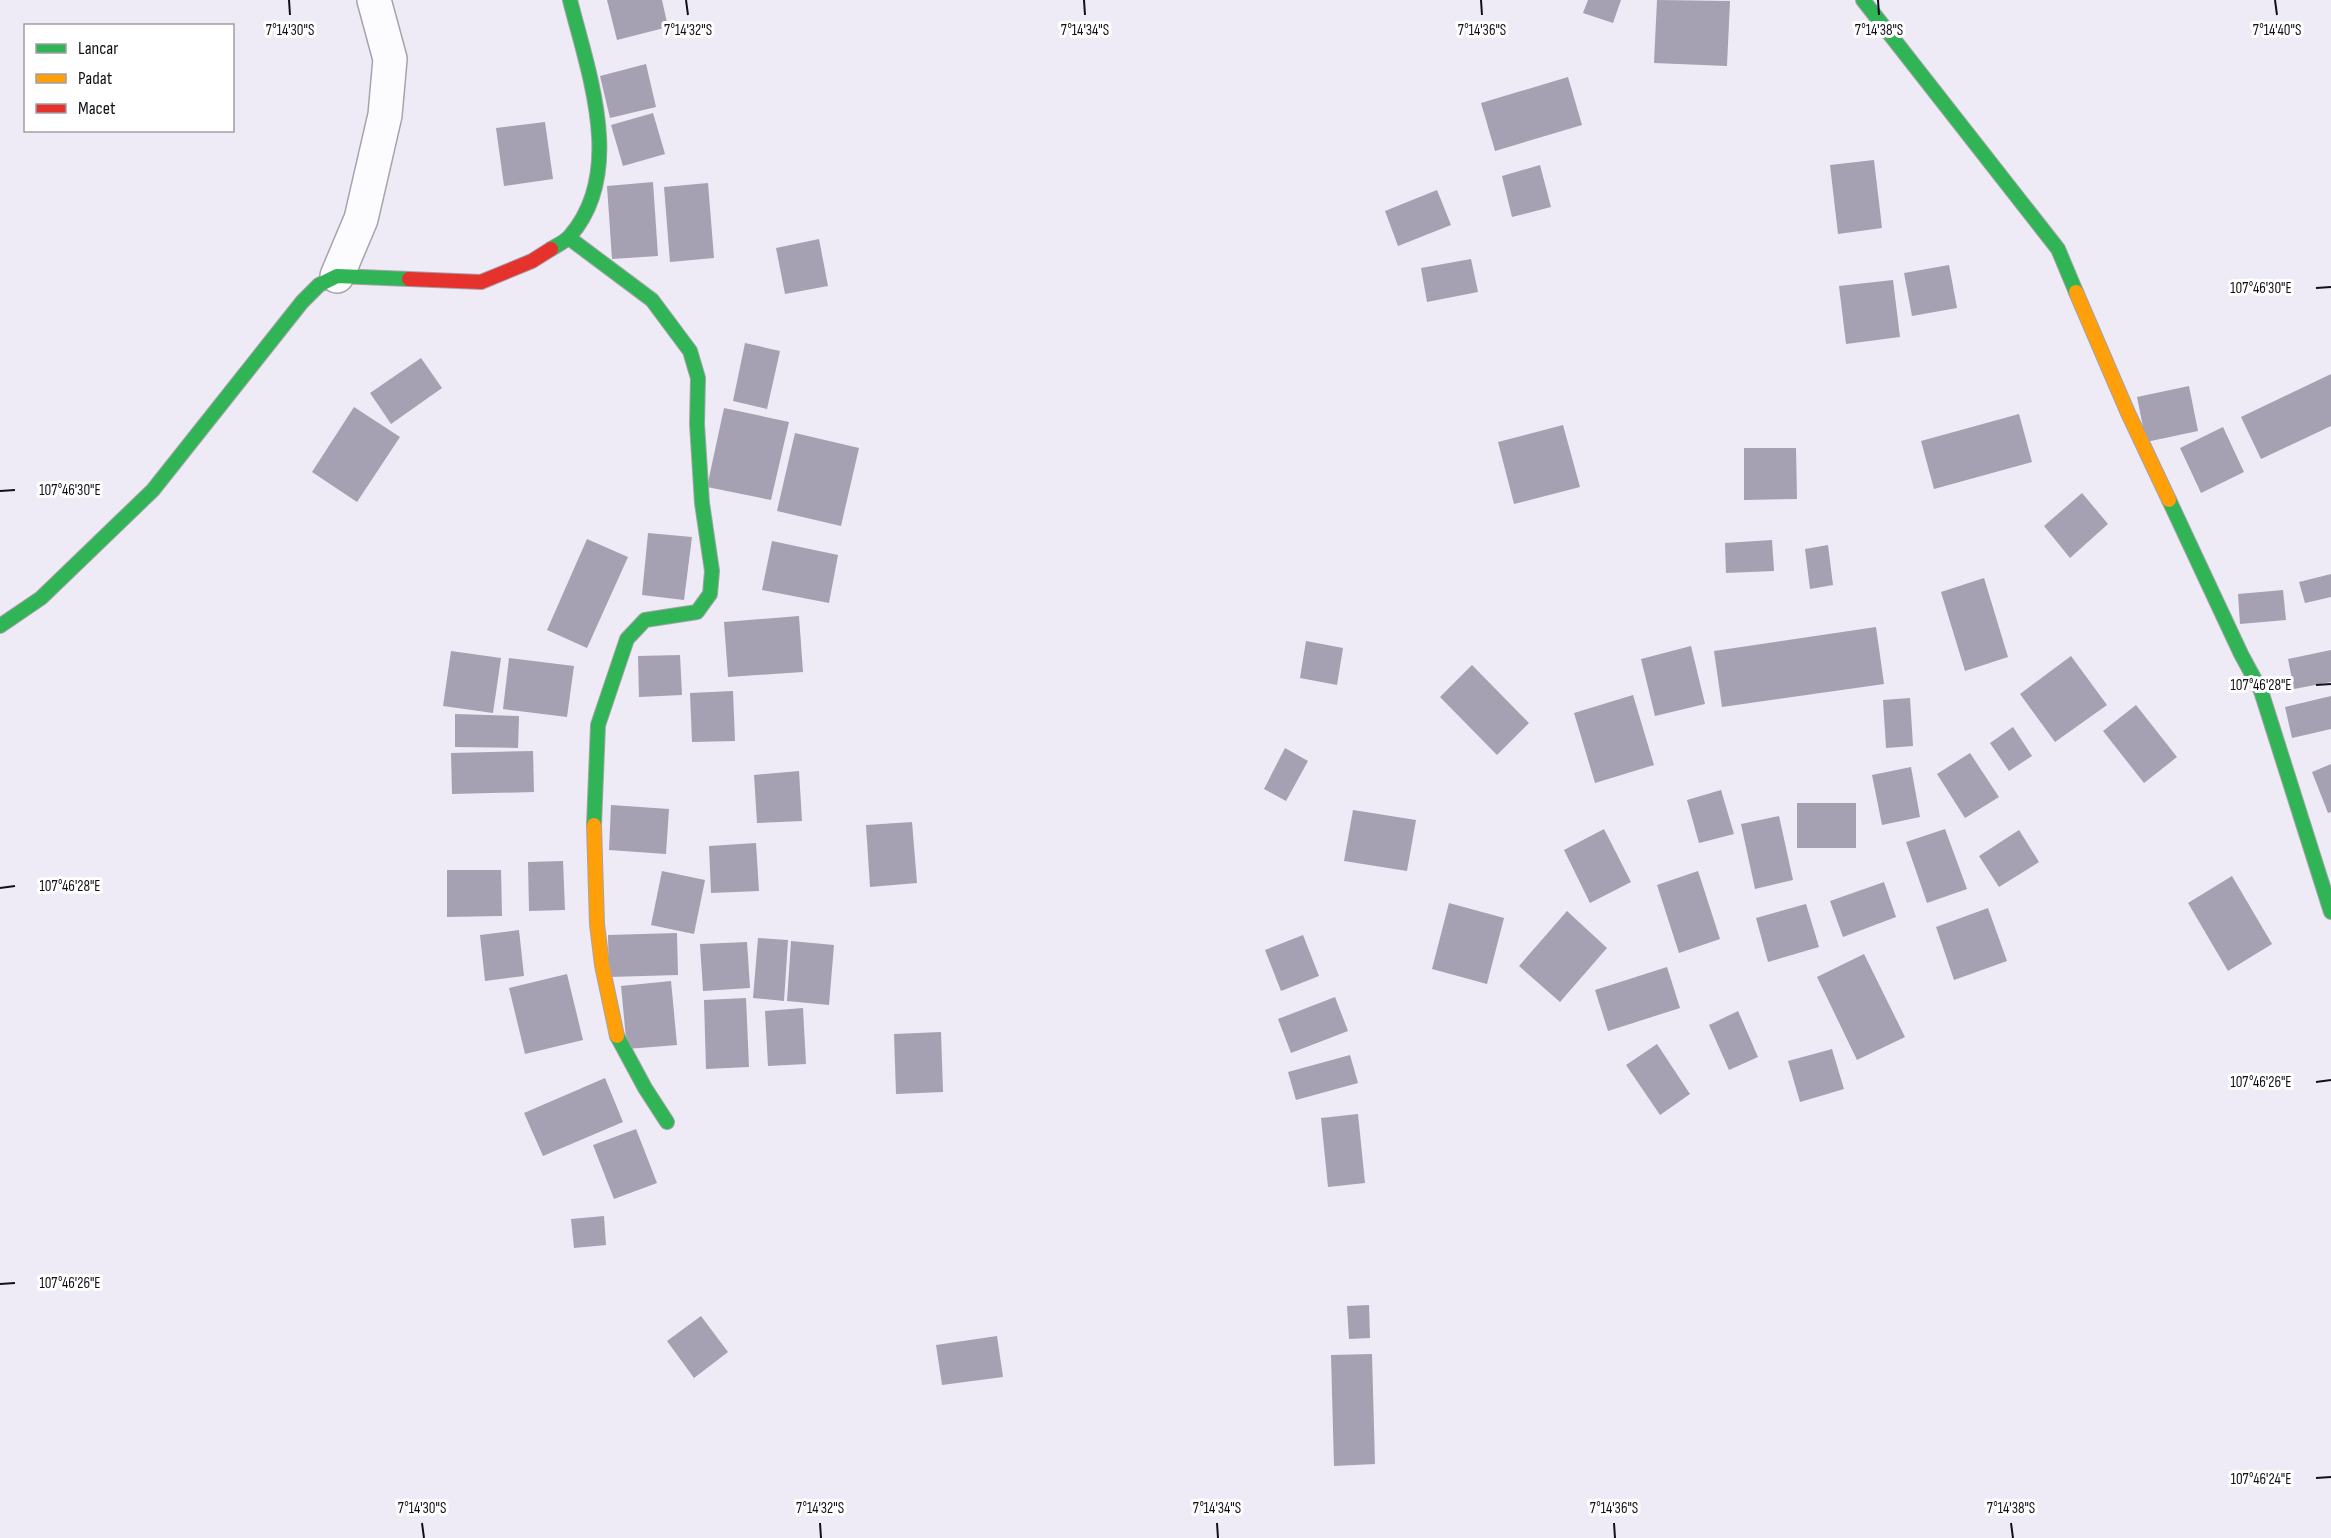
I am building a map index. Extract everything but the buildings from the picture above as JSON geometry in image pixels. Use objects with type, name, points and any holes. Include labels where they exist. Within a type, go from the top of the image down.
[{"type":"street","points":[[337,276],[361,219],[385,115],[390,59],[374,0]]},
{"type":"street","points":[[0,626],[41,598],[153,490],[302,302],[319,285],[337,276],[481,282],[532,261],[569,238],[582,219],[591,199],[598,173],[600,144],[595,99],[570,0]]},
{"type":"street","points":[[1863,0],[2058,249],[2128,413],[2261,692],[2331,912]]},
{"type":"street","points":[[569,238],[652,300],[690,351],[698,378],[697,424],[701,492],[712,571],[710,594],[698,612],[645,620],[627,639],[598,725],[595,826],[597,924],[602,965],[617,1037],[645,1089],[667,1122]]},
{"type":"traffic: fast","points":[[551,249],[570,236],[587,210],[596,182],[599,152],[598,121],[593,89],[570,0]]},
{"type":"traffic: fast","points":[[1863,0],[2058,249],[2076,292]]},
{"type":"traffic: fast","points":[[569,238],[652,300],[690,351],[698,378],[697,424],[702,503],[712,571],[710,594],[697,612],[645,620],[627,639],[598,725],[594,825]]},
{"type":"traffic: fast","points":[[0,626],[41,598],[153,490],[302,302],[319,285],[337,276],[409,279]]},
{"type":"traffic: fast","points":[[2169,500],[2241,654],[2261,691],[2331,912]]},
{"type":"traffic: fast","points":[[617,1036],[645,1088],[667,1122]]},
{"type":"traffic: slow","points":[[2076,292],[2128,413],[2169,500]]},
{"type":"traffic: slow","points":[[594,825],[597,924],[602,965],[617,1036]]},
{"type":"traffic: jam","points":[[409,279],[481,282],[532,261],[551,249]]}]
